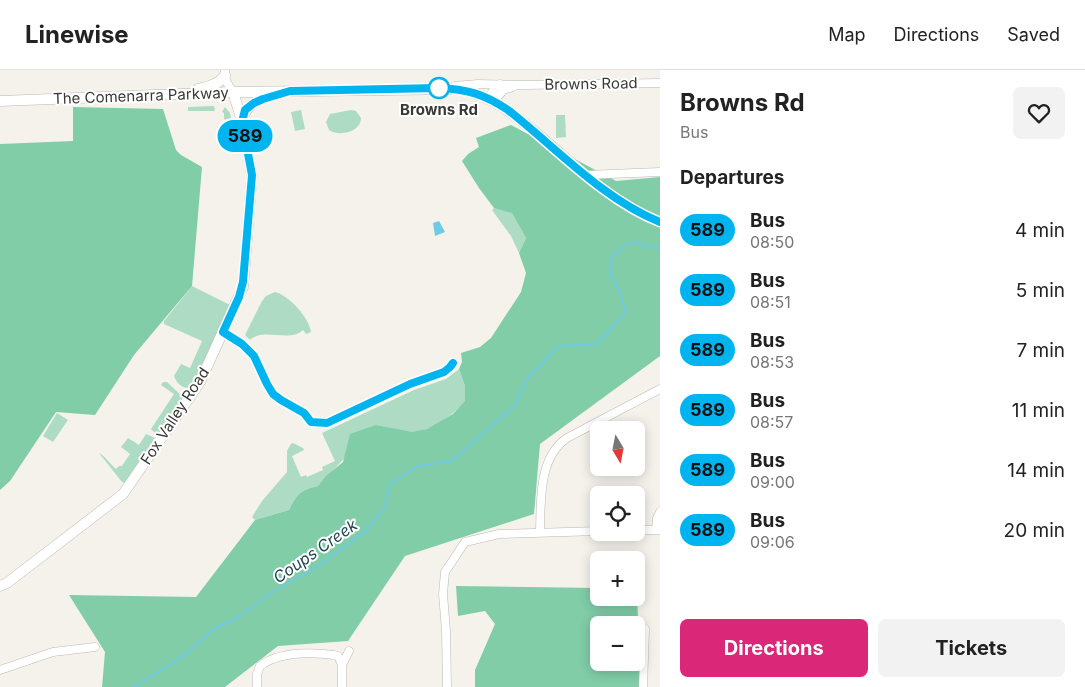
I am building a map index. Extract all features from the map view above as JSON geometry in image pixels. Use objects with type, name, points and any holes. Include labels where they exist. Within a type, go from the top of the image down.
[{"type":"main road","points":[[171,94],[209,86],[221,81],[225,73]]},
{"type":"main road","name":"The Comenarra Parkway","points":[[0,101],[233,92],[460,89],[492,100],[524,123],[586,175],[632,208],[660,222]]},
{"type":"main road","points":[[242,122],[245,110],[254,103],[290,91]]},
{"type":"main road","name":"Fox Valley Road","points":[[0,586],[15,577],[123,494],[200,382],[242,287],[252,175],[242,122],[233,92]]},
{"type":"street","name":"Fox Valley Road","points":[[225,73],[226,81],[233,92]]},
{"type":"street","name":"Browns Road","points":[[438,88],[458,85],[500,84],[660,83]]},
{"type":"street","points":[[492,100],[494,88],[500,84]]},
{"type":"street","name":"Browns Road","points":[[492,100],[502,90],[523,85]]},
{"type":"street","points":[[586,175],[660,172]]},
{"type":"street","points":[[540,532],[541,493],[544,477],[555,449],[567,438],[660,388]]},
{"type":"street","points":[[645,530],[658,530],[657,518],[660,512]]},
{"type":"street","points":[[447,687],[443,594],[445,572],[465,542],[499,534],[590,531]]},
{"type":"street","points":[[0,670],[53,652],[95,646]]},
{"type":"street","points":[[342,664],[349,651]]},
{"type":"street","points":[[257,687],[257,674],[260,666],[278,657],[294,654],[338,656],[342,664],[342,687]]},
{"type":"street","points":[[643,687],[644,671]]},
{"type":"green space","points":[[214,106],[215,111],[188,111],[188,107]]},
{"type":"green space","points":[[73,107],[163,109],[176,150],[202,167],[192,286],[134,355],[95,415],[56,412],[10,481],[0,490],[0,144],[73,141]]},
{"type":"green space","points":[[225,107],[230,113],[235,136],[232,135],[228,140],[226,120],[222,112]]},
{"type":"green space","points":[[301,110],[305,129],[295,131],[291,112]]},
{"type":"green space","points":[[351,110],[356,111],[361,118],[360,123],[354,130],[338,133],[329,130],[326,122],[330,114]]},
{"type":"green space","points":[[556,115],[565,115],[566,137],[556,138]]},
{"type":"green space","points":[[511,125],[616,181],[660,177],[660,356],[540,444],[534,514],[405,556],[348,641],[278,646],[225,687],[102,687],[105,652],[69,595],[196,597],[255,520],[289,510],[294,500],[300,494],[307,489],[318,486],[326,476],[343,462],[350,434],[376,425],[412,432],[427,429],[453,414],[465,401],[465,386],[459,369],[462,362],[461,353],[480,347],[491,338],[521,292],[526,273],[519,253],[526,238],[512,213],[494,208],[462,161],[468,154],[479,147],[476,138]]},
{"type":"green space","points":[[494,208],[512,212],[526,238],[519,253],[511,236],[492,210]]},
{"type":"green space","points":[[192,286],[230,305],[192,387],[186,388],[177,382],[174,376],[181,364],[190,368],[202,341],[164,324],[164,321]]},
{"type":"green space","points":[[275,292],[281,294],[298,308],[307,321],[311,332],[306,334],[303,330],[291,335],[262,335],[250,340],[245,335],[262,301],[266,296]]},
{"type":"green space","points":[[459,369],[465,386],[466,401],[448,417],[434,426],[411,432],[376,425],[318,486],[300,493],[289,510],[255,520],[252,517],[262,501],[287,472],[287,451],[291,444],[293,443],[304,450],[292,456],[301,477],[306,475],[307,477],[323,470],[322,467],[335,461],[322,433],[414,390],[446,379]]},
{"type":"green space","points":[[163,382],[167,382],[183,397],[157,435],[151,429],[174,394],[161,385]]},
{"type":"green space","points":[[57,413],[68,420],[53,442],[43,436]]},
{"type":"green space","points":[[146,434],[155,438],[125,483],[122,482],[99,453],[116,469],[122,466],[130,454],[121,447],[128,438],[139,445]]},
{"type":"green space","points":[[456,586],[590,588],[590,606],[638,606],[638,616],[590,616],[590,671],[640,671],[640,687],[475,687],[475,670],[495,624],[485,611],[458,616]]},
{"type":"water","points":[[439,221],[445,232],[435,236],[433,223]]},
{"type":"waterway","name":"Coups Creek","points":[[134,687],[182,657],[214,629],[242,615],[266,596],[317,567],[367,530],[385,507],[390,484],[418,466],[452,461],[515,405],[527,379],[558,346],[597,344],[626,312],[619,290],[610,273],[611,258],[631,242],[660,249]]},
{"type":"bus line","name":"589","points":[[453,363],[444,372],[410,384],[327,423],[311,422],[304,413],[286,404],[273,394],[254,356],[242,344],[223,332],[242,287],[252,175],[242,122],[245,110],[249,106],[263,99],[290,91],[438,88],[460,89],[473,92],[508,110],[606,191],[644,215],[660,222]]},
{"type":"place","name":"Browns Rd","points":[[439,88]]}]
